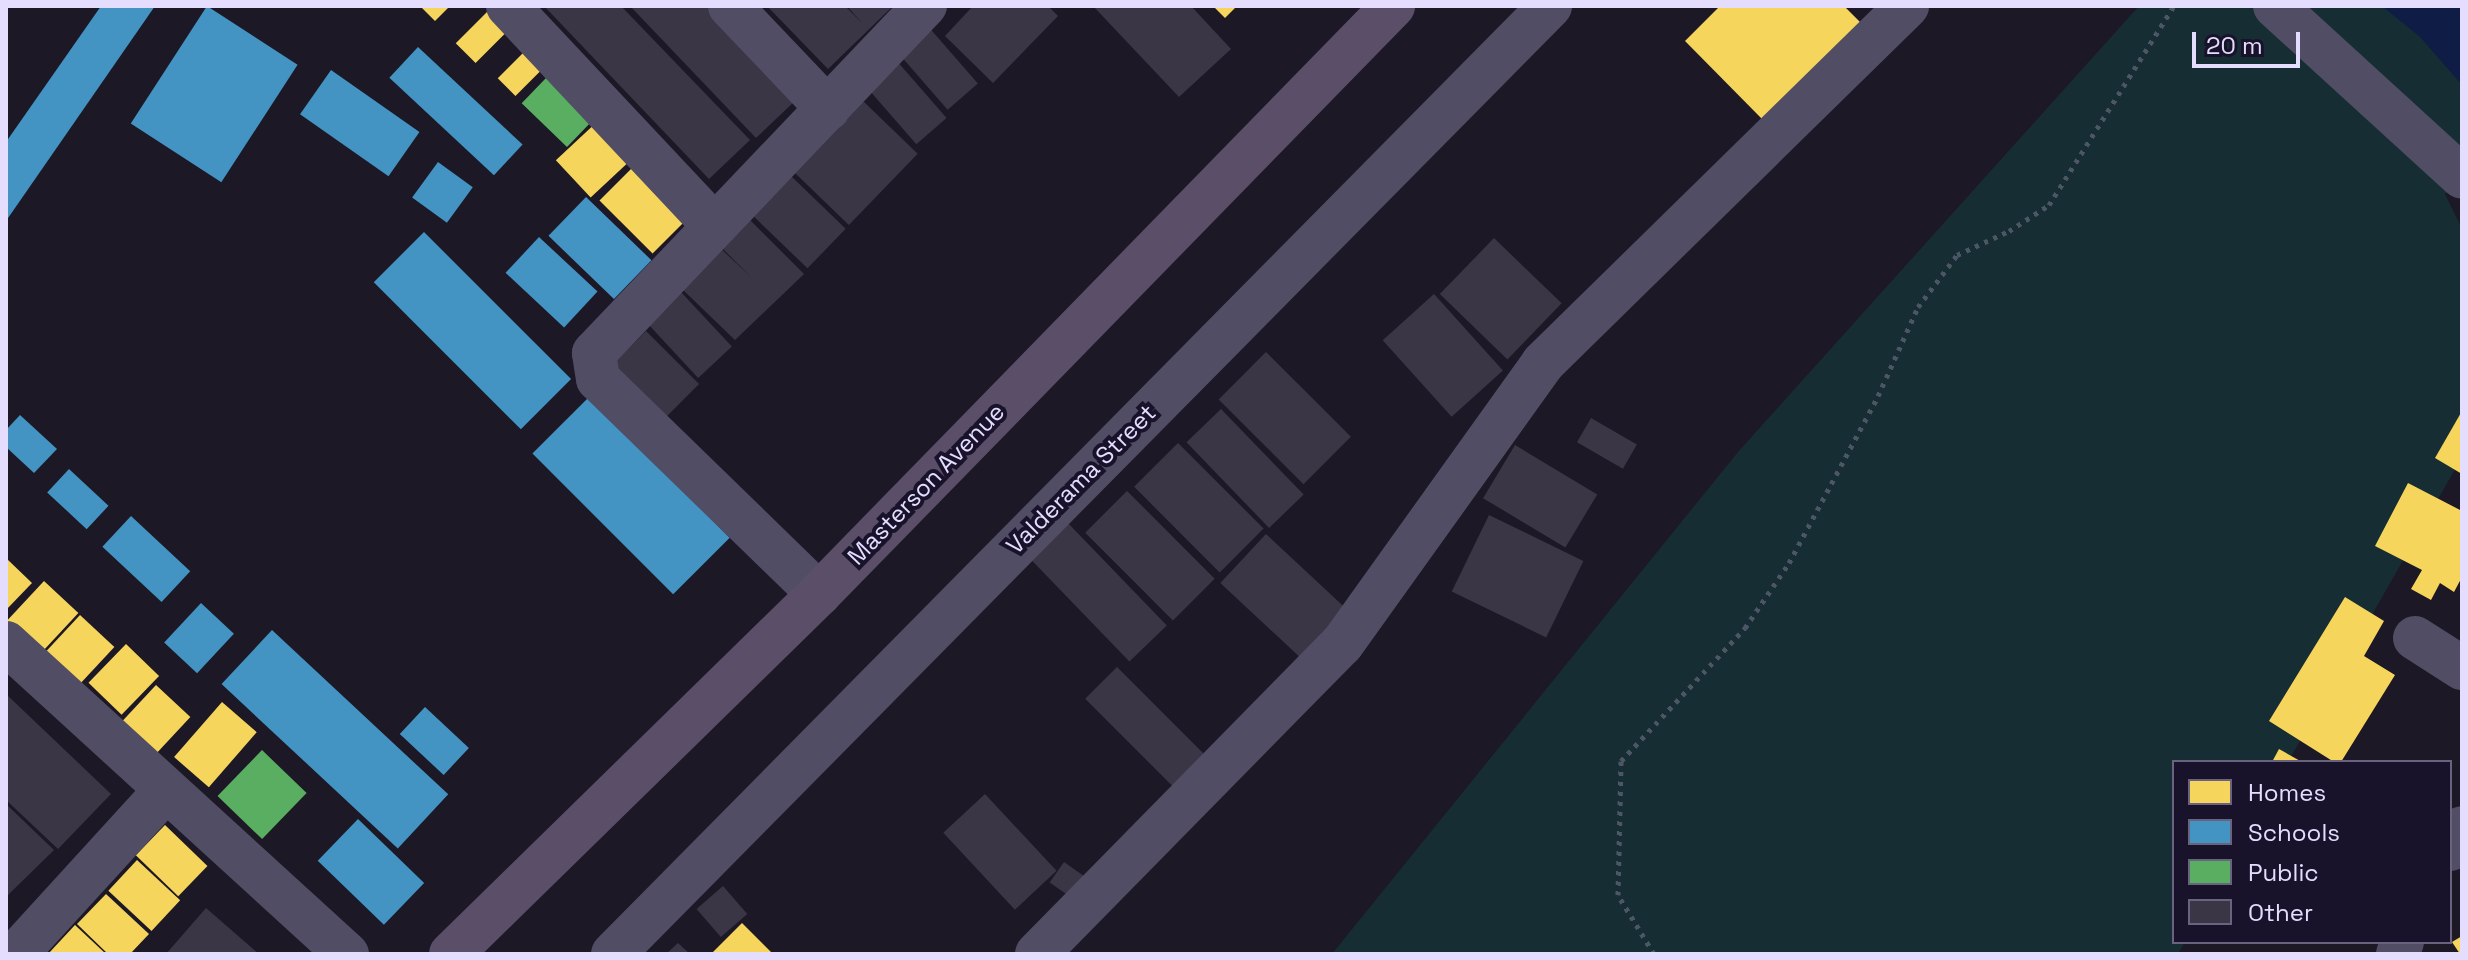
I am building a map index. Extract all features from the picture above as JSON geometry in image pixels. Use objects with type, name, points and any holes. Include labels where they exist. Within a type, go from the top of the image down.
[{"type":"main road","name":"Masterson Avenue","points":[[451,954],[819,594],[1393,6]]},
{"type":"street","points":[[508,6],[714,225]]},
{"type":"street","points":[[730,6],[828,109]]},
{"type":"street","points":[[819,594],[598,379],[592,367],[594,353],[925,6]]},
{"type":"street","name":"Valderama Street","points":[[613,954],[1550,6]]},
{"type":"street","points":[[1037,954],[1342,644],[1543,363],[1907,6]]},
{"type":"street","points":[[2275,6],[2462,177]]},
{"type":"street","points":[[2415,638],[2462,668]]},
{"type":"street","points":[[6,643],[347,954]]},
{"type":"street","points":[[15,943],[165,791]]},
{"type":"street","points":[[2452,846],[2462,828]]},
{"type":"path","points":[[1654,954],[1618,895],[1621,761],[1745,628],[1789,563],[1933,286],[1957,255],[2009,231],[2049,205],[2174,6]]},
{"type":"green space","points":[[2139,6],[2462,6],[2462,181],[2445,194],[2462,229],[2462,457],[2289,760],[2172,760],[2172,944],[2184,944],[2178,954],[1332,954],[1738,452]]},
{"type":"water","points":[[2382,6],[2462,6],[2462,85],[2420,37]]},
{"type":"building: Homes","points":[[420,6],[450,6],[435,21]]},
{"type":"building: Homes","points":[[1213,6],[1237,6],[1225,18]]},
{"type":"building: Homes","points":[[1720,6],[1844,6],[1861,23],[1763,120],[1685,41]]},
{"type":"building: Homes","points":[[489,10],[509,30],[476,63],[456,43]]},
{"type":"building: Homes","points":[[531,45],[549,63],[515,96],[498,78]]},
{"type":"building: Homes","points":[[599,120],[634,157],[591,198],[556,160]]},
{"type":"building: Homes","points":[[637,163],[690,216],[653,254],[600,200]]},
{"type":"building: Homes","points":[[2462,411],[2462,474],[2435,458]]},
{"type":"building: Homes","points":[[2408,483],[2462,511],[2462,577],[2454,592],[2440,583],[2431,600],[2411,589],[2422,570],[2375,546]]},
{"type":"building: Homes","points":[[6,558],[32,583],[6,610]]},
{"type":"building: Homes","points":[[44,581],[78,613],[41,653],[6,621]]},
{"type":"building: Homes","points":[[2345,597],[2384,621],[2364,656],[2395,675],[2342,760],[2331,760],[2269,721]]},
{"type":"building: Homes","points":[[80,615],[114,647],[77,687],[42,655]]},
{"type":"building: Homes","points":[[126,644],[159,676],[122,715],[88,683]]},
{"type":"building: Homes","points":[[156,685],[190,717],[154,757],[119,724]]},
{"type":"building: Homes","points":[[222,702],[257,732],[209,787],[174,757]]},
{"type":"building: Homes","points":[[2279,749],[2298,760],[2273,760]]},
{"type":"building: Homes","points":[[165,825],[207,866],[178,896],[136,855]]},
{"type":"building: Homes","points":[[137,860],[180,900],[152,931],[108,891]]},
{"type":"building: Homes","points":[[106,894],[149,934],[130,954],[108,954],[77,924]]},
{"type":"building: Homes","points":[[742,923],[773,954],[711,954]]},
{"type":"building: Homes","points":[[75,925],[106,954],[48,954]]},
{"type":"building: Homes","points":[[2462,936],[2462,954],[2460,954],[2452,942]]},
{"type":"building: Schools","points":[[101,6],[155,6],[6,221],[6,142]]},
{"type":"building: Schools","points":[[207,6],[298,65],[221,182],[131,123]]},
{"type":"building: Schools","points":[[418,47],[523,145],[494,175],[389,78]]},
{"type":"building: Schools","points":[[331,70],[419,132],[388,176],[300,114]]},
{"type":"building: Schools","points":[[438,162],[473,187],[447,223],[412,198]]},
{"type":"building: Schools","points":[[586,197],[651,260],[614,299],[548,236]]},
{"type":"building: Schools","points":[[424,232],[571,379],[521,429],[374,282]]},
{"type":"building: Schools","points":[[539,237],[598,292],[564,327],[506,273]]},
{"type":"building: Schools","points":[[589,397],[730,538],[673,594],[532,454]]},
{"type":"building: Schools","points":[[20,415],[57,449],[34,473],[6,447],[6,430]]},
{"type":"building: Schools","points":[[69,469],[108,506],[87,529],[47,492]]},
{"type":"building: Schools","points":[[131,516],[190,571],[162,602],[102,547]]},
{"type":"building: Schools","points":[[201,603],[234,634],[197,673],[164,642]]},
{"type":"building: Schools","points":[[272,630],[448,794],[398,848],[222,684]]},
{"type":"building: Schools","points":[[425,707],[469,748],[444,775],[400,734]]},
{"type":"building: Schools","points":[[358,819],[424,883],[384,925],[318,861]]},
{"type":"building: Public","points":[[546,78],[591,122],[567,147],[522,103]]},
{"type":"building: Public","points":[[262,750],[307,793],[262,839],[218,796]]},
{"type":"building: Other","points":[[544,6],[621,6],[750,140],[709,179]]},
{"type":"building: Other","points":[[630,6],[708,6],[797,99],[756,138]]},
{"type":"building: Other","points":[[767,6],[845,6],[862,23],[847,6],[893,6],[828,69]]},
{"type":"building: Other","points":[[973,6],[1048,6],[1058,16],[993,83],[945,36]]},
{"type":"building: Other","points":[[1093,6],[1191,6],[1231,49],[1179,97]]},
{"type":"building: Other","points":[[926,24],[978,84],[948,110],[896,50]]},
{"type":"building: Other","points":[[896,60],[947,118],[916,144],[866,86]]},
{"type":"building: Other","points":[[863,101],[918,154],[849,225],[794,172]]},
{"type":"building: Other","points":[[791,176],[846,229],[807,268],[753,216]]},
{"type":"building: Other","points":[[749,219],[804,274],[735,340],[681,288],[720,248],[750,276],[720,246]]},
{"type":"building: Other","points":[[1494,238],[1562,303],[1507,359],[1440,294]]},
{"type":"building: Other","points":[[680,291],[732,347],[698,378],[646,322]]},
{"type":"building: Other","points":[[1434,294],[1503,371],[1452,417],[1383,340]]},
{"type":"building: Other","points":[[646,331],[699,384],[660,423],[607,370]]},
{"type":"building: Other","points":[[1266,352],[1351,437],[1303,484],[1219,399]]},
{"type":"building: Other","points":[[1221,409],[1304,495],[1269,528],[1186,442]]},
{"type":"building: Other","points":[[1591,418],[1637,445],[1623,469],[1577,442]]},
{"type":"building: Other","points":[[1178,443],[1264,529],[1220,572],[1134,487]]},
{"type":"building: Other","points":[[1515,445],[1597,494],[1565,548],[1483,498]]},
{"type":"building: Other","points":[[1127,491],[1215,579],[1173,620],[1085,533]]},
{"type":"building: Other","points":[[1489,515],[1583,561],[1546,637],[1452,591]]},
{"type":"building: Other","points":[[1064,519],[1167,625],[1129,662],[1027,555]]},
{"type":"building: Other","points":[[1266,534],[1349,612],[1304,661],[1220,583]]},
{"type":"building: Other","points":[[1117,667],[1213,763],[1181,795],[1085,699]]},
{"type":"building: Other","points":[[6,694],[111,794],[58,849],[6,800]]},
{"type":"building: Other","points":[[985,794],[1057,871],[1015,910],[943,833]]},
{"type":"building: Other","points":[[6,804],[54,850],[6,897]]},
{"type":"building: Other","points":[[1064,862],[1088,879],[1073,899],[1050,882]]},
{"type":"building: Other","points":[[723,886],[747,914],[721,937],[697,909]]},
{"type":"building: Other","points":[[206,908],[259,954],[166,954]]},
{"type":"building: Other","points":[[678,943],[690,954],[666,954]]}]
